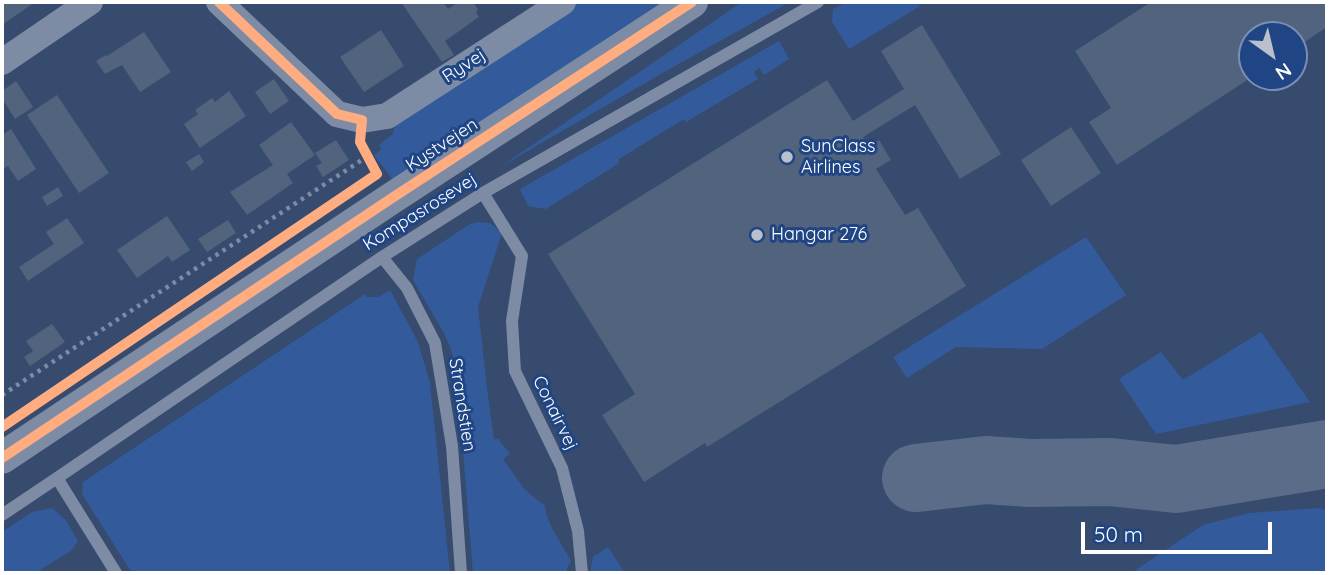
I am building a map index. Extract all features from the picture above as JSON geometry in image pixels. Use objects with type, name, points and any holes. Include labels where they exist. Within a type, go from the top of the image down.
[{"type":"street","points":[[2,62],[90,2]]},
{"type":"street","points":[[219,2],[337,114],[362,120]]},
{"type":"street","name":"Ryvej","points":[[362,120],[387,116],[563,2]]},
{"type":"street","name":"Kystvejen","points":[[2,458],[692,2]]},
{"type":"lane","name":"Kompasrosevej","points":[[2,515],[382,257],[483,193],[818,2]]},
{"type":"lane","name":"Conairvej","points":[[483,193],[522,256],[512,321],[515,371],[562,468],[579,531],[582,573]]},
{"type":"lane","name":"Strandstien","points":[[382,257],[407,288],[435,344],[452,446],[461,573]]},
{"type":"lane","points":[[57,478],[116,573]]},
{"type":"path","points":[[2,395],[370,161],[360,142],[362,120]]},
{"type":"shaded area","points":[[578,2],[669,2],[393,180],[374,155],[381,150],[379,145],[393,134],[395,122]]},
{"type":"shaded area","points":[[742,2],[790,2],[500,167]]},
{"type":"shaded area","points":[[847,2],[917,2],[920,6],[849,49],[832,22],[833,9]]},
{"type":"shaded area","points":[[779,41],[789,59],[764,75],[759,68],[754,72],[758,79],[686,122],[684,119],[546,209],[528,206],[520,189]]},
{"type":"shaded area","points":[[490,223],[502,233],[478,307],[494,439],[498,439],[510,454],[503,459],[525,490],[545,506],[552,528],[571,561],[567,573],[473,573],[456,366],[444,333],[413,280],[417,259],[470,224]]},
{"type":"shaded area","points":[[1086,237],[1126,295],[1042,349],[956,347],[907,378],[893,357]]},
{"type":"shaded area","points":[[390,290],[418,342],[430,383],[450,573],[132,573],[82,494],[83,482],[365,294],[367,297],[378,297]]},
{"type":"shaded area","points":[[1261,332],[1310,402],[1156,434],[1119,379],[1161,352],[1183,380]]},
{"type":"shaded area","points":[[52,508],[66,520],[78,541],[71,551],[35,573],[2,573],[2,532],[32,512]]},
{"type":"shaded area","points":[[1319,508],[1327,510],[1327,573],[1131,573],[1203,525],[1249,513]]},
{"type":"shaded area","points":[[608,547],[625,573],[590,573],[593,557]]},
{"type":"building","points":[[2,2],[35,2],[2,25]]},
{"type":"building","points":[[401,2],[443,2],[448,9],[459,2],[473,2],[479,17],[445,41],[454,55],[442,62]]},
{"type":"building","points":[[1151,2],[1327,2],[1327,27],[1308,40],[1308,21],[1238,21],[1238,86],[1117,165],[1089,122],[1111,108],[1075,51]]},
{"type":"building","name":"Hangar 276","points":[[922,25],[1001,154],[960,179],[915,105],[863,137],[869,146],[879,140],[891,160],[876,169],[905,215],[918,208],[966,286],[707,447],[705,443],[644,482],[602,415],[635,394],[548,254],[827,80],[853,121],[904,89],[881,51]]},
{"type":"building","points":[[381,30],[404,66],[364,92],[340,57]]},
{"type":"building","points":[[144,32],[171,72],[140,92],[122,65],[105,74],[96,61]]},
{"type":"building","points":[[274,79],[289,101],[270,114],[255,92]]},
{"type":"building","points":[[16,81],[33,107],[15,119],[2,98],[2,91]]},
{"type":"building","points":[[229,91],[246,116],[200,148],[184,124],[198,114],[195,110],[212,98],[215,102]]},
{"type":"building","points":[[57,95],[109,173],[79,193],[27,115]]},
{"type":"building","points":[[291,122],[315,155],[287,174],[293,183],[247,215],[230,192],[273,165],[259,145]]},
{"type":"building","points":[[1071,127],[1101,173],[1051,206],[1021,160]]},
{"type":"building","points":[[11,129],[36,169],[18,181],[8,166],[2,170],[2,135]]},
{"type":"building","points":[[336,140],[349,160],[323,177],[316,166],[322,163],[315,153]]},
{"type":"building","points":[[199,154],[204,162],[192,171],[186,162]]},
{"type":"building","points":[[58,187],[63,196],[47,206],[42,197]]},
{"type":"building","points":[[167,216],[190,250],[172,262],[168,256],[137,278],[117,250]]},
{"type":"building","points":[[67,218],[84,243],[28,281],[19,267],[54,244],[46,232]]},
{"type":"building","points":[[228,220],[236,233],[207,252],[198,239]]},
{"type":"building","points":[[52,324],[65,342],[30,366],[24,357],[33,351],[26,341]]},
{"type":"taxiway","points":[[916,478],[986,470],[1030,473],[1110,472],[1176,479],[1327,454]]},
{"type":"cycle path","points":[[2,427],[377,174],[360,142],[362,120],[337,114],[219,2]]},
{"type":"cycle path","points":[[2,458],[692,2]]},
{"type":"place","name":"SunClass Airlines","points":[[787,157]]},
{"type":"place","name":"Hangar 276","points":[[757,235]]}]
